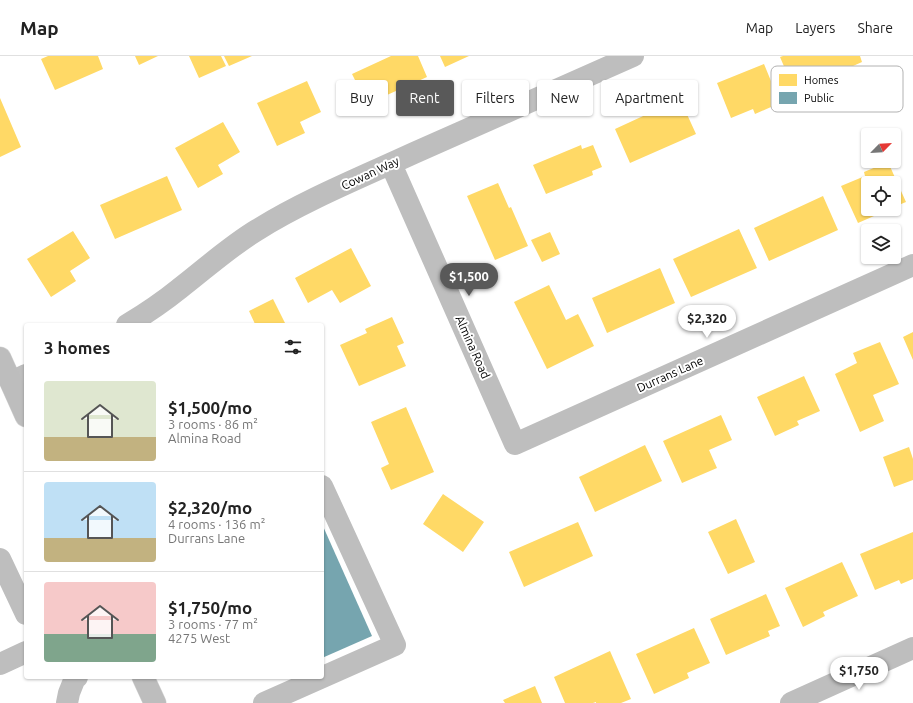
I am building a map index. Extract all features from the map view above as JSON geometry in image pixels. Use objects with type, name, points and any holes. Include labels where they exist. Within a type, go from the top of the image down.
[{"type":"main road","points":[[0,358],[18,378],[24,406]]},
{"type":"main road","points":[[144,679],[155,703]]},
{"type":"street","name":"Cowan Way","points":[[130,323],[155,307],[227,251],[256,231],[287,213],[392,164],[633,56]]},
{"type":"street","name":"Almina Road","points":[[392,164],[515,444]]},
{"type":"street","name":"Durrans Lane","points":[[515,444],[913,265]]},
{"type":"street","points":[[324,490],[395,645],[324,676]]},
{"type":"street","points":[[0,559],[24,610]]},
{"type":"street","points":[[791,703],[913,648]]},
{"type":"street","points":[[0,664],[24,653]]},
{"type":"street","points":[[67,703],[69,693],[75,679]]},
{"type":"street","points":[[264,703],[318,679]]},
{"type":"building: Homes","points":[[48,56],[98,56],[103,69],[55,90],[41,59]]},
{"type":"building: Homes","points":[[135,56],[158,56],[139,65]]},
{"type":"building: Homes","points":[[189,56],[221,56],[226,66],[199,78]]},
{"type":"building: Homes","points":[[224,56],[252,56],[229,66]]},
{"type":"building: Homes","points":[[391,56],[418,56],[427,77],[420,80],[396,80],[396,91],[388,95],[388,80],[355,80],[352,74]]},
{"type":"building: Homes","points":[[440,56],[469,56],[445,67]]},
{"type":"building: Homes","points":[[860,56],[862,62],[853,66],[784,66],[780,57]]},
{"type":"building: Homes","points":[[764,64],[771,81],[771,107],[755,114],[753,109],[731,118],[717,83]]},
{"type":"building: Homes","points":[[307,81],[321,112],[300,122],[305,133],[277,146],[257,103]]},
{"type":"building: Homes","points":[[0,98],[21,147],[0,157]]},
{"type":"building: Homes","points":[[643,116],[688,116],[696,134],[630,163],[615,129]]},
{"type":"building: Homes","points":[[223,122],[240,152],[218,165],[223,174],[198,188],[175,148]]},
{"type":"building: Homes","points":[[581,145],[582,149],[593,145],[602,167],[592,171],[593,175],[546,194],[533,165]]},
{"type":"building: Homes","points":[[874,168],[891,168],[894,176],[865,176],[864,172]]},
{"type":"building: Homes","points":[[167,176],[182,210],[115,239],[100,205]]},
{"type":"building: Homes","points":[[861,178],[861,216],[874,216],[858,223],[841,186]]},
{"type":"building: Homes","points":[[498,183],[509,208],[511,207],[528,246],[495,260],[467,196]]},
{"type":"building: Homes","points":[[901,191],[906,202],[901,204]]},
{"type":"building: Homes","points":[[823,196],[838,230],[769,261],[754,228]]},
{"type":"building: Homes","points":[[739,229],[757,268],[691,297],[673,259]]},
{"type":"building: Homes","points":[[73,231],[90,258],[70,271],[76,281],[51,297],[27,259]]},
{"type":"building: Homes","points":[[550,232],[560,254],[542,262],[531,240]]},
{"type":"building: Homes","points":[[351,248],[371,286],[340,303],[332,290],[308,303],[295,278]]},
{"type":"building: Homes","points":[[660,268],[675,303],[607,333],[592,298]]},
{"type":"building: Homes","points":[[549,285],[566,320],[578,314],[594,346],[547,369],[514,302]]},
{"type":"building: Homes","points":[[273,299],[285,323],[255,323],[249,311]]},
{"type":"building: Homes","points":[[392,317],[404,343],[397,346],[406,366],[359,386],[340,345],[367,333],[365,329]]},
{"type":"building: Homes","points":[[913,332],[913,360],[903,337]]},
{"type":"building: Homes","points":[[880,342],[899,384],[873,395],[884,421],[860,432],[835,374],[857,363],[853,353]]},
{"type":"building: Homes","points":[[804,376],[820,411],[797,421],[799,425],[775,436],[757,397]]},
{"type":"building: Homes","points":[[406,407],[434,472],[391,490],[381,468],[389,464],[371,422]]},
{"type":"building: Homes","points":[[721,415],[732,440],[709,450],[717,468],[682,483],[663,441]]},
{"type":"building: Homes","points":[[645,445],[662,481],[595,512],[579,477]]},
{"type":"building: Homes","points":[[909,447],[913,459],[913,480],[894,487],[883,457]]},
{"type":"building: Homes","points":[[443,494],[484,522],[463,552],[423,524]]},
{"type":"building: Homes","points":[[736,519],[755,562],[728,574],[708,532]]},
{"type":"building: Homes","points":[[578,522],[593,556],[524,587],[509,552]]},
{"type":"building: Homes","points":[[913,532],[913,579],[901,584],[899,580],[875,590],[860,554]]},
{"type":"building: Homes","points":[[842,562],[858,596],[823,612],[825,616],[803,627],[785,588]]},
{"type":"building: Homes","points":[[766,594],[780,626],[768,631],[770,636],[726,655],[710,619]]},
{"type":"building: Homes","points":[[694,628],[710,663],[687,673],[689,678],[654,694],[636,654]]},
{"type":"building: Homes","points":[[610,651],[631,699],[621,703],[565,703],[554,677]]},
{"type":"building: Homes","points":[[535,686],[542,703],[505,703],[503,700]]},
{"type":"building: Public","points":[[324,528],[372,636],[324,657]]}]
